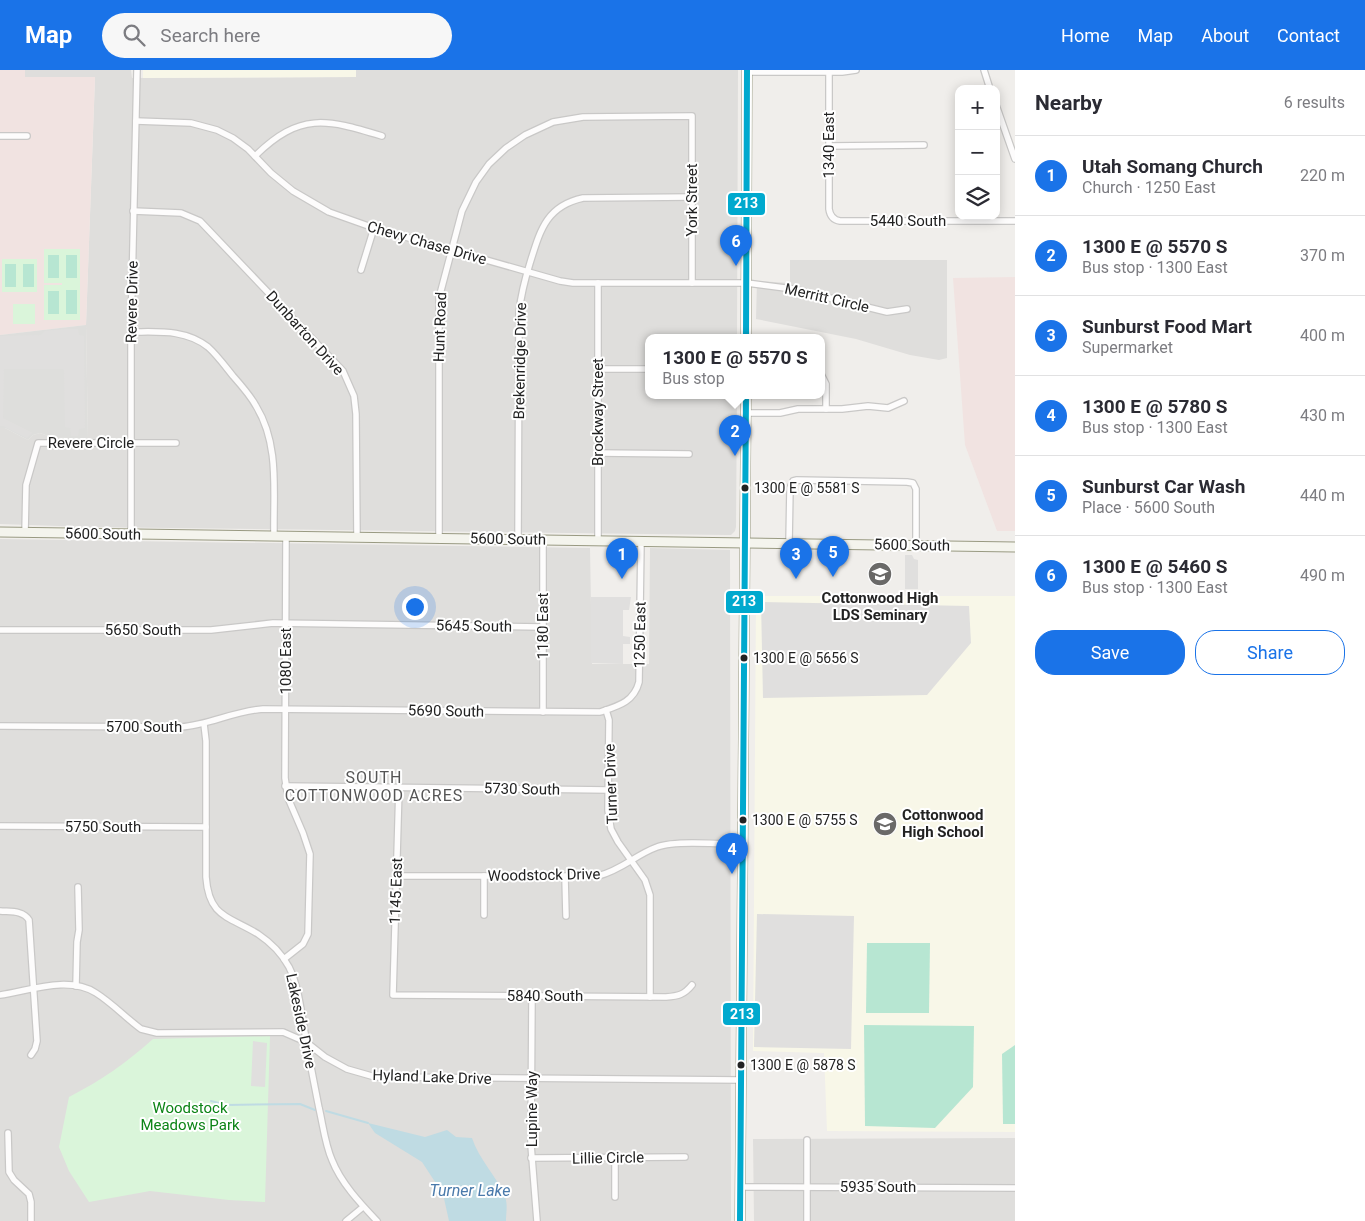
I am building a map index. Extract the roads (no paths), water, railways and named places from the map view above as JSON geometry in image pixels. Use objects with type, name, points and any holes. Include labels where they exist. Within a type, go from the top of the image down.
[{"type":"main road","points":[[746,334],[747,71]]},
{"type":"main road","points":[[740,1221],[746,399]]},
{"type":"main road","name":"5600 South","points":[[0,532],[1015,547]]},
{"type":"street","name":"Revere Drive","points":[[131,534],[131,332],[137,70]]},
{"type":"street","points":[[747,71],[829,72],[856,70]]},
{"type":"street","points":[[984,70],[989,85]]},
{"type":"street","name":"1340 East","points":[[829,72],[829,209],[832,217]]},
{"type":"street","name":"York Street","points":[[692,116],[692,283]]},
{"type":"street","name":"Hunt Road","points":[[439,538],[438,304],[440,288],[450,250],[464,206],[476,182],[497,155],[525,134],[553,122],[578,117],[692,116]]},
{"type":"street","points":[[1000,116],[1015,159]]},
{"type":"street","name":"Chevy Chase Drive","points":[[136,121],[182,122],[208,127],[233,138],[282,182],[304,198],[342,218],[560,282],[747,283]]},
{"type":"street","points":[[255,156],[277,136],[292,128],[309,124],[334,123],[382,136]]},
{"type":"street","points":[[0,136],[27,136]]},
{"type":"street","points":[[829,146],[924,145]]},
{"type":"street","name":"Brekenridge Drive","points":[[518,540],[518,322],[520,301],[527,272],[542,228],[554,212],[570,202],[589,197],[692,197]]},
{"type":"street","name":"Dunbarton Drive","points":[[133,211],[181,213],[200,221],[342,371],[354,396],[356,414],[357,537]]},
{"type":"street","name":"5440 South","points":[[832,217],[840,221],[1015,221]]},
{"type":"street","points":[[361,270],[374,228]]},
{"type":"street","name":"Brockway Street","points":[[598,283],[598,541]]},
{"type":"street","name":"Merritt Circle","points":[[747,283],[793,289],[887,312],[906,309]]},
{"type":"street","points":[[131,332],[174,332],[198,340],[212,351],[251,398],[264,420],[274,462],[274,536]]},
{"type":"street","points":[[598,369],[645,369]]},
{"type":"street","points":[[825,382],[826,409]]},
{"type":"street","points":[[746,412],[780,413],[798,409],[845,409],[868,406],[888,408],[904,401]]},
{"type":"street","name":"Revere Circle","points":[[25,532],[26,485],[38,443],[176,443]]},
{"type":"street","points":[[598,453],[689,454]]},
{"type":"street","points":[[789,543],[790,488],[793,481],[896,481],[913,483],[916,489],[916,545]]},
{"type":"street","name":"1080 East","points":[[284,959],[303,944],[308,934],[310,864],[307,843],[292,812],[286,786],[286,536]]},
{"type":"street","name":"1180 East","points":[[542,712],[544,540]]},
{"type":"street","name":"1250 East","points":[[606,710],[627,702],[637,690],[639,682],[641,541]]},
{"type":"street","name":"5650 South","points":[[0,630],[211,630],[262,623],[286,623]]},
{"type":"street","name":"5645 South","points":[[286,623],[543,627]]},
{"type":"street","name":"5690 South","points":[[285,708],[593,713],[606,710]]},
{"type":"street","name":"5700 South","points":[[0,726],[181,727],[204,724],[249,710],[285,708]]},
{"type":"street","name":"Turner Drive","points":[[606,710],[609,720],[608,810],[611,829],[645,880],[650,895],[650,997]]},
{"type":"street","name":"Lakeside Drive","points":[[204,724],[206,741],[206,885],[214,906],[220,913],[229,920],[258,934],[284,959],[289,968],[295,986],[323,1126],[332,1161],[363,1207],[376,1221]]},
{"type":"street","name":"5730 South","points":[[286,786],[609,790]]},
{"type":"street","name":"1145 East","points":[[393,996],[399,787]]},
{"type":"street","name":"5750 South","points":[[0,826],[206,827]]},
{"type":"street","name":"Woodstock Drive","points":[[397,876],[590,877],[606,874],[622,867],[659,846],[671,844],[743,845]]},
{"type":"street","points":[[484,876],[484,916]]},
{"type":"street","points":[[565,877],[566,916]]},
{"type":"street","points":[[76,986],[79,930],[78,887]]},
{"type":"street","points":[[0,911],[21,913],[28,917],[37,1041],[31,1055]]},
{"type":"street","name":"Hyland Lake Drive","points":[[0,995],[34,988],[76,986],[95,992],[141,1030],[149,1032],[283,1032],[306,1042],[335,1063],[361,1074],[375,1077],[741,1080]]},
{"type":"street","name":"5840 South","points":[[393,996],[650,997],[679,996],[687,992],[692,986]]},
{"type":"street","name":"Lupine Way","points":[[532,996],[532,1158],[537,1221]]},
{"type":"street","points":[[8,1133],[9,1172],[12,1178],[29,1194],[31,1221]]},
{"type":"street","points":[[807,1140],[807,1221]]},
{"type":"street","name":"Lillie Circle","points":[[532,1158],[686,1157]]},
{"type":"street","points":[[615,1158],[615,1196]]},
{"type":"street","name":"5935 South","points":[[740,1186],[1015,1188]]},
{"type":"street","points":[[346,1221],[363,1207]]},
{"type":"water","name":"Turner Lake","points":[[368,1123],[425,1137],[447,1130],[456,1137],[472,1138],[479,1154],[502,1189],[507,1206],[506,1221],[449,1221],[443,1194],[422,1162],[375,1133]]},
{"type":"waterway","points":[[211,1101],[226,1105],[300,1104],[315,1110]]},
{"type":"waterway","points":[[326,1111],[368,1123]]},
{"type":"place","name":"1300 E @ 5460 S","points":[[736,266]]},
{"type":"place","name":"1300 E @ 5570 S","points":[[735,456]]},
{"type":"place","name":"1300 E @ 5581 S","points":[[745,488]]},
{"type":"place","name":"Cottonwood High LDS Seminary","points":[[880,574]]},
{"type":"place","name":"Sunburst Car Wash","points":[[833,577]]},
{"type":"place","name":"Utah Somang Church","points":[[622,579]]},
{"type":"place","name":"Sunburst Food Mart","points":[[796,579]]},
{"type":"place","name":"1300 E @ 5656 S","points":[[744,658]]},
{"type":"place","name":"1300 E @ 5755 S","points":[[743,820]]},
{"type":"place","name":"Cottonwood High School","points":[[885,824]]},
{"type":"place","name":"1300 E @ 5780 S","points":[[732,874]]},
{"type":"place","name":"1300 E @ 5878 S","points":[[741,1065]]},
{"type":"district","name":"SOUTH COTTONWOOD ACRES","points":[[374,786]]},
{"type":"park label","name":"Woodstock Meadows Park","points":[[190,1116]]}]
